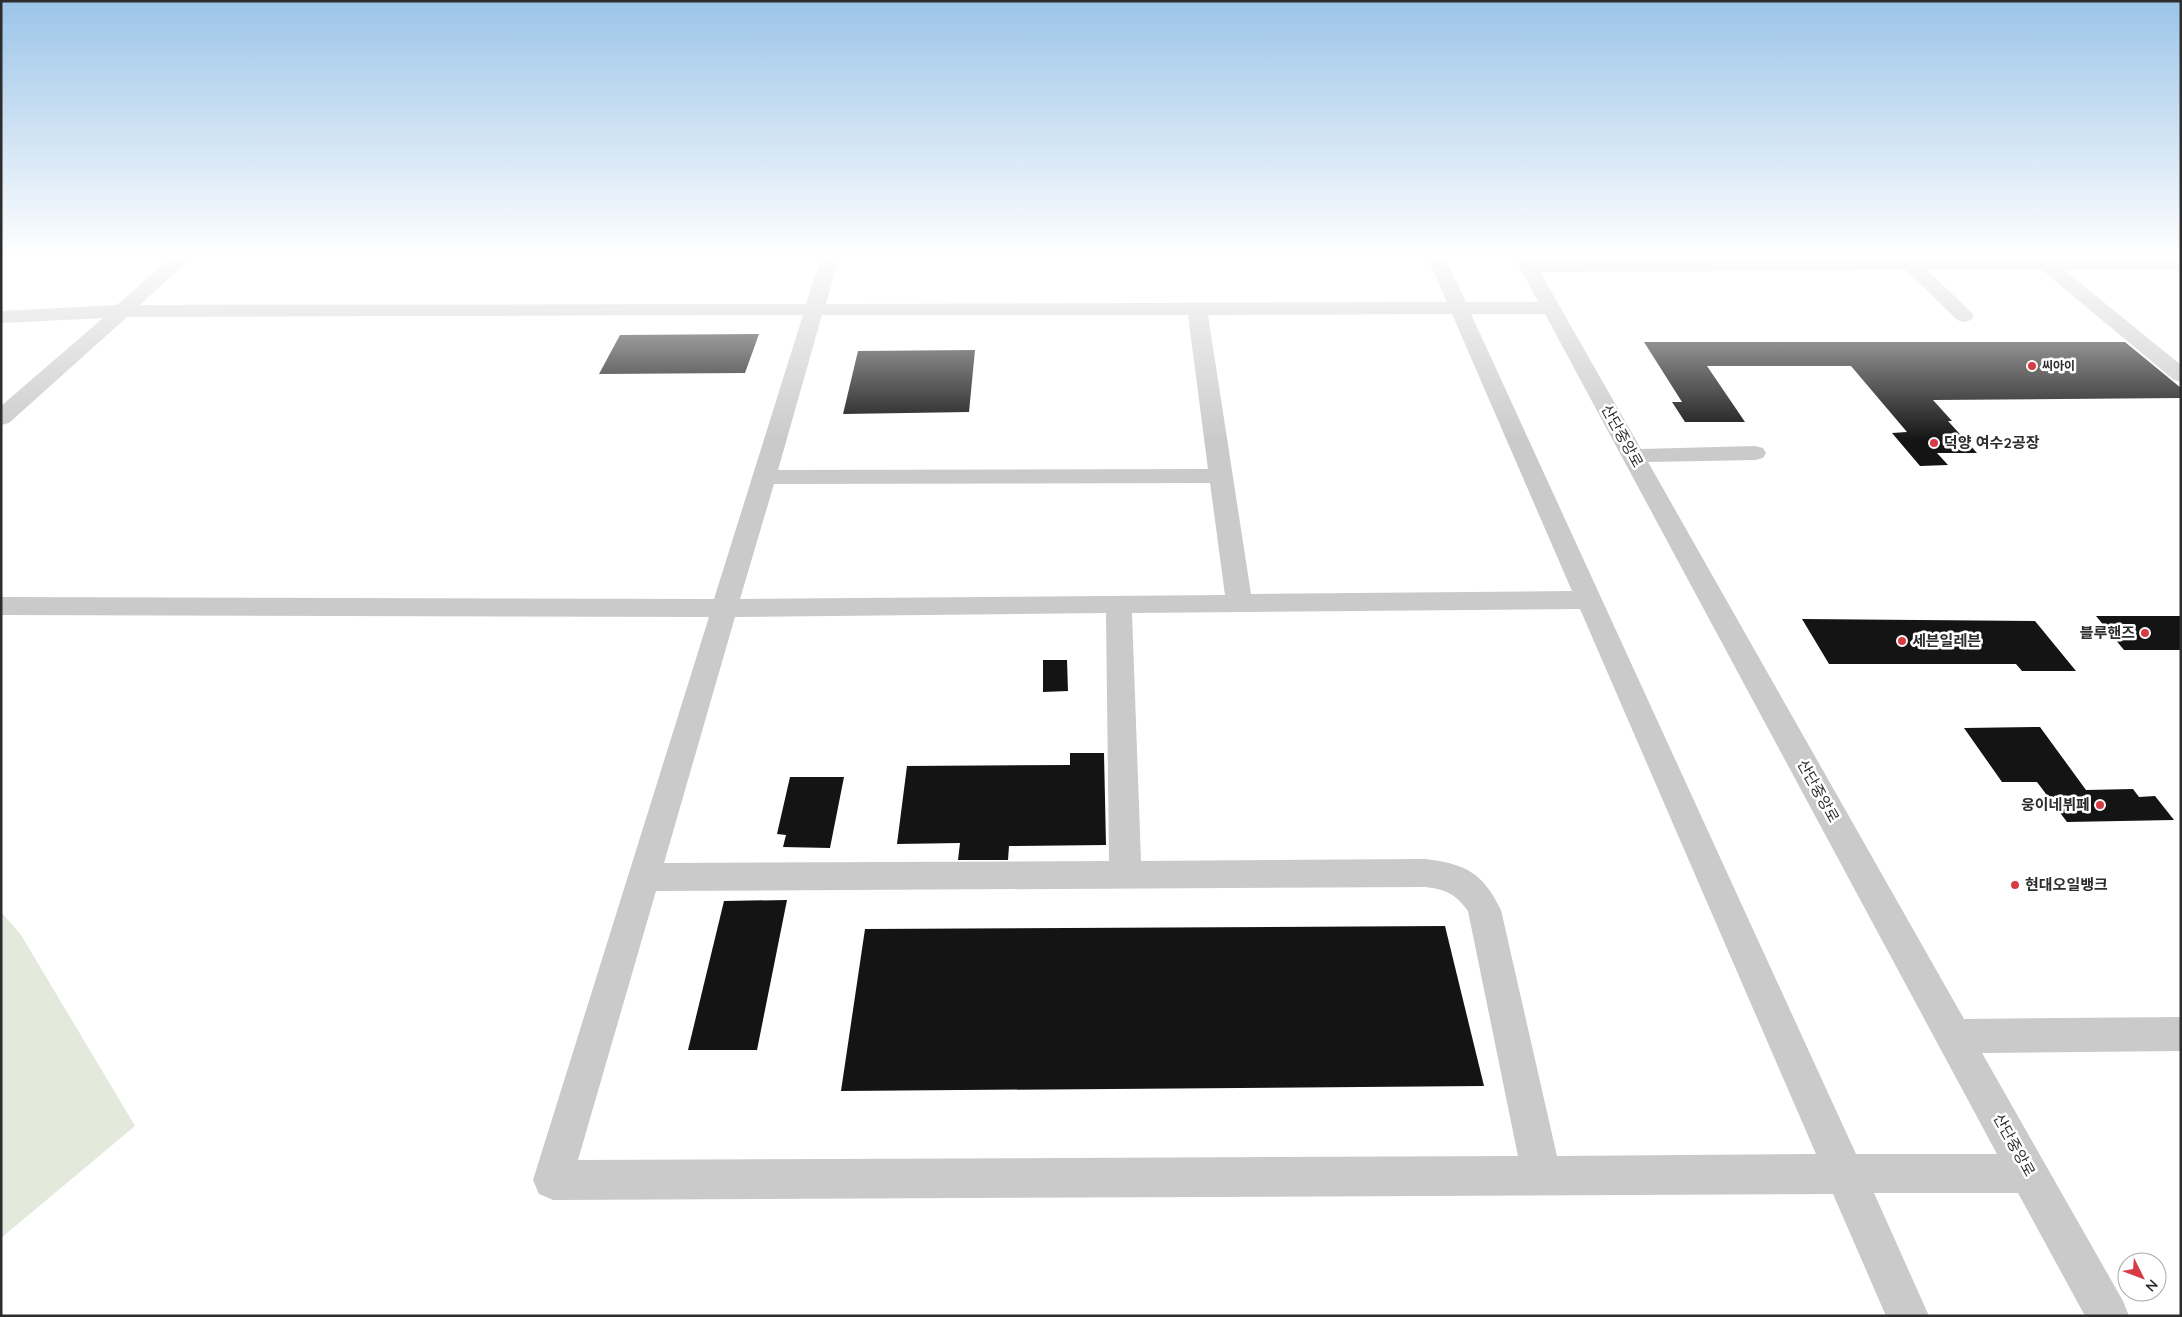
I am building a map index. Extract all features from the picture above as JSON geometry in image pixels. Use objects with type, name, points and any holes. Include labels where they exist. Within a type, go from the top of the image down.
[{"type":"street","points":[[1,418],[113,318]]},
{"type":"street","points":[[811,318],[553,1180],[2029,1173]]},
{"type":"street","points":[[1198,318],[1239,603]]},
{"type":"street","points":[[1464,318],[1908,1316]]},
{"type":"street","name":"산단중앙로","points":[[1557,318],[2108,1316]]},
{"type":"street","points":[[2112,318],[2181,376]]},
{"type":"street","points":[[1633,456],[1756,453]]},
{"type":"street","points":[[763,478],[1221,476]]},
{"type":"street","points":[[1,606],[725,608],[1589,600]]},
{"type":"street","points":[[1119,604],[1125,874]]},
{"type":"street","points":[[644,877],[1425,873],[1450,877],[1470,888],[1484,910],[1542,1176]]},
{"type":"street","points":[[1954,1036],[2181,1034]]},
{"type":"shaded area","points":[[1,912],[21,935],[135,1126],[1,1238]]},
{"type":"building","points":[[759,334],[745,373],[599,374],[620,335]]},
{"type":"building","points":[[1644,342],[2125,342],[2181,388],[2181,398],[1933,400],[1952,421],[1948,421],[1977,453],[1937,453],[1948,465],[1920,466],[1892,433],[1907,432],[1851,366],[1707,366],[1745,422],[1685,422],[1672,402],[1682,402]]},
{"type":"building","points":[[975,350],[969,412],[843,414],[858,351]]},
{"type":"building","name":"블루핸즈","points":[[2096,616],[2181,616],[2181,650],[2124,650]]},
{"type":"building","points":[[1802,619],[2035,621],[2076,671],[2022,671],[2016,664],[1829,664]]},
{"type":"building","points":[[1043,660],[1067,660],[1068,691],[1043,692]]},
{"type":"building","points":[[2040,727],[2086,790],[2133,789],[2139,797],[2155,796],[2174,820],[2067,822],[2037,782],[2002,782],[1964,728]]},
{"type":"building","points":[[1070,753],[1104,753],[1106,845],[1009,846],[1008,860],[958,860],[960,843],[897,844],[907,766],[1070,765]]},
{"type":"building","points":[[790,777],[844,777],[830,848],[783,847],[786,835],[777,834]]},
{"type":"building","points":[[787,900],[757,1050],[688,1050],[724,901]]},
{"type":"building","points":[[1445,926],[1484,1086],[841,1091],[865,929]]},
{"type":"place","name":"씨아이","points":[[2032,366]]},
{"type":"place","name":"덕양 여수2공장","points":[[1934,443]]},
{"type":"place","name":"블루핸즈","points":[[2145,633]]},
{"type":"place","name":"세븐일레븐","points":[[1902,641]]},
{"type":"place","name":"웅이네뷔페","points":[[2100,805]]},
{"type":"place","name":"현대오일뱅크","points":[[2015,885]]}]
